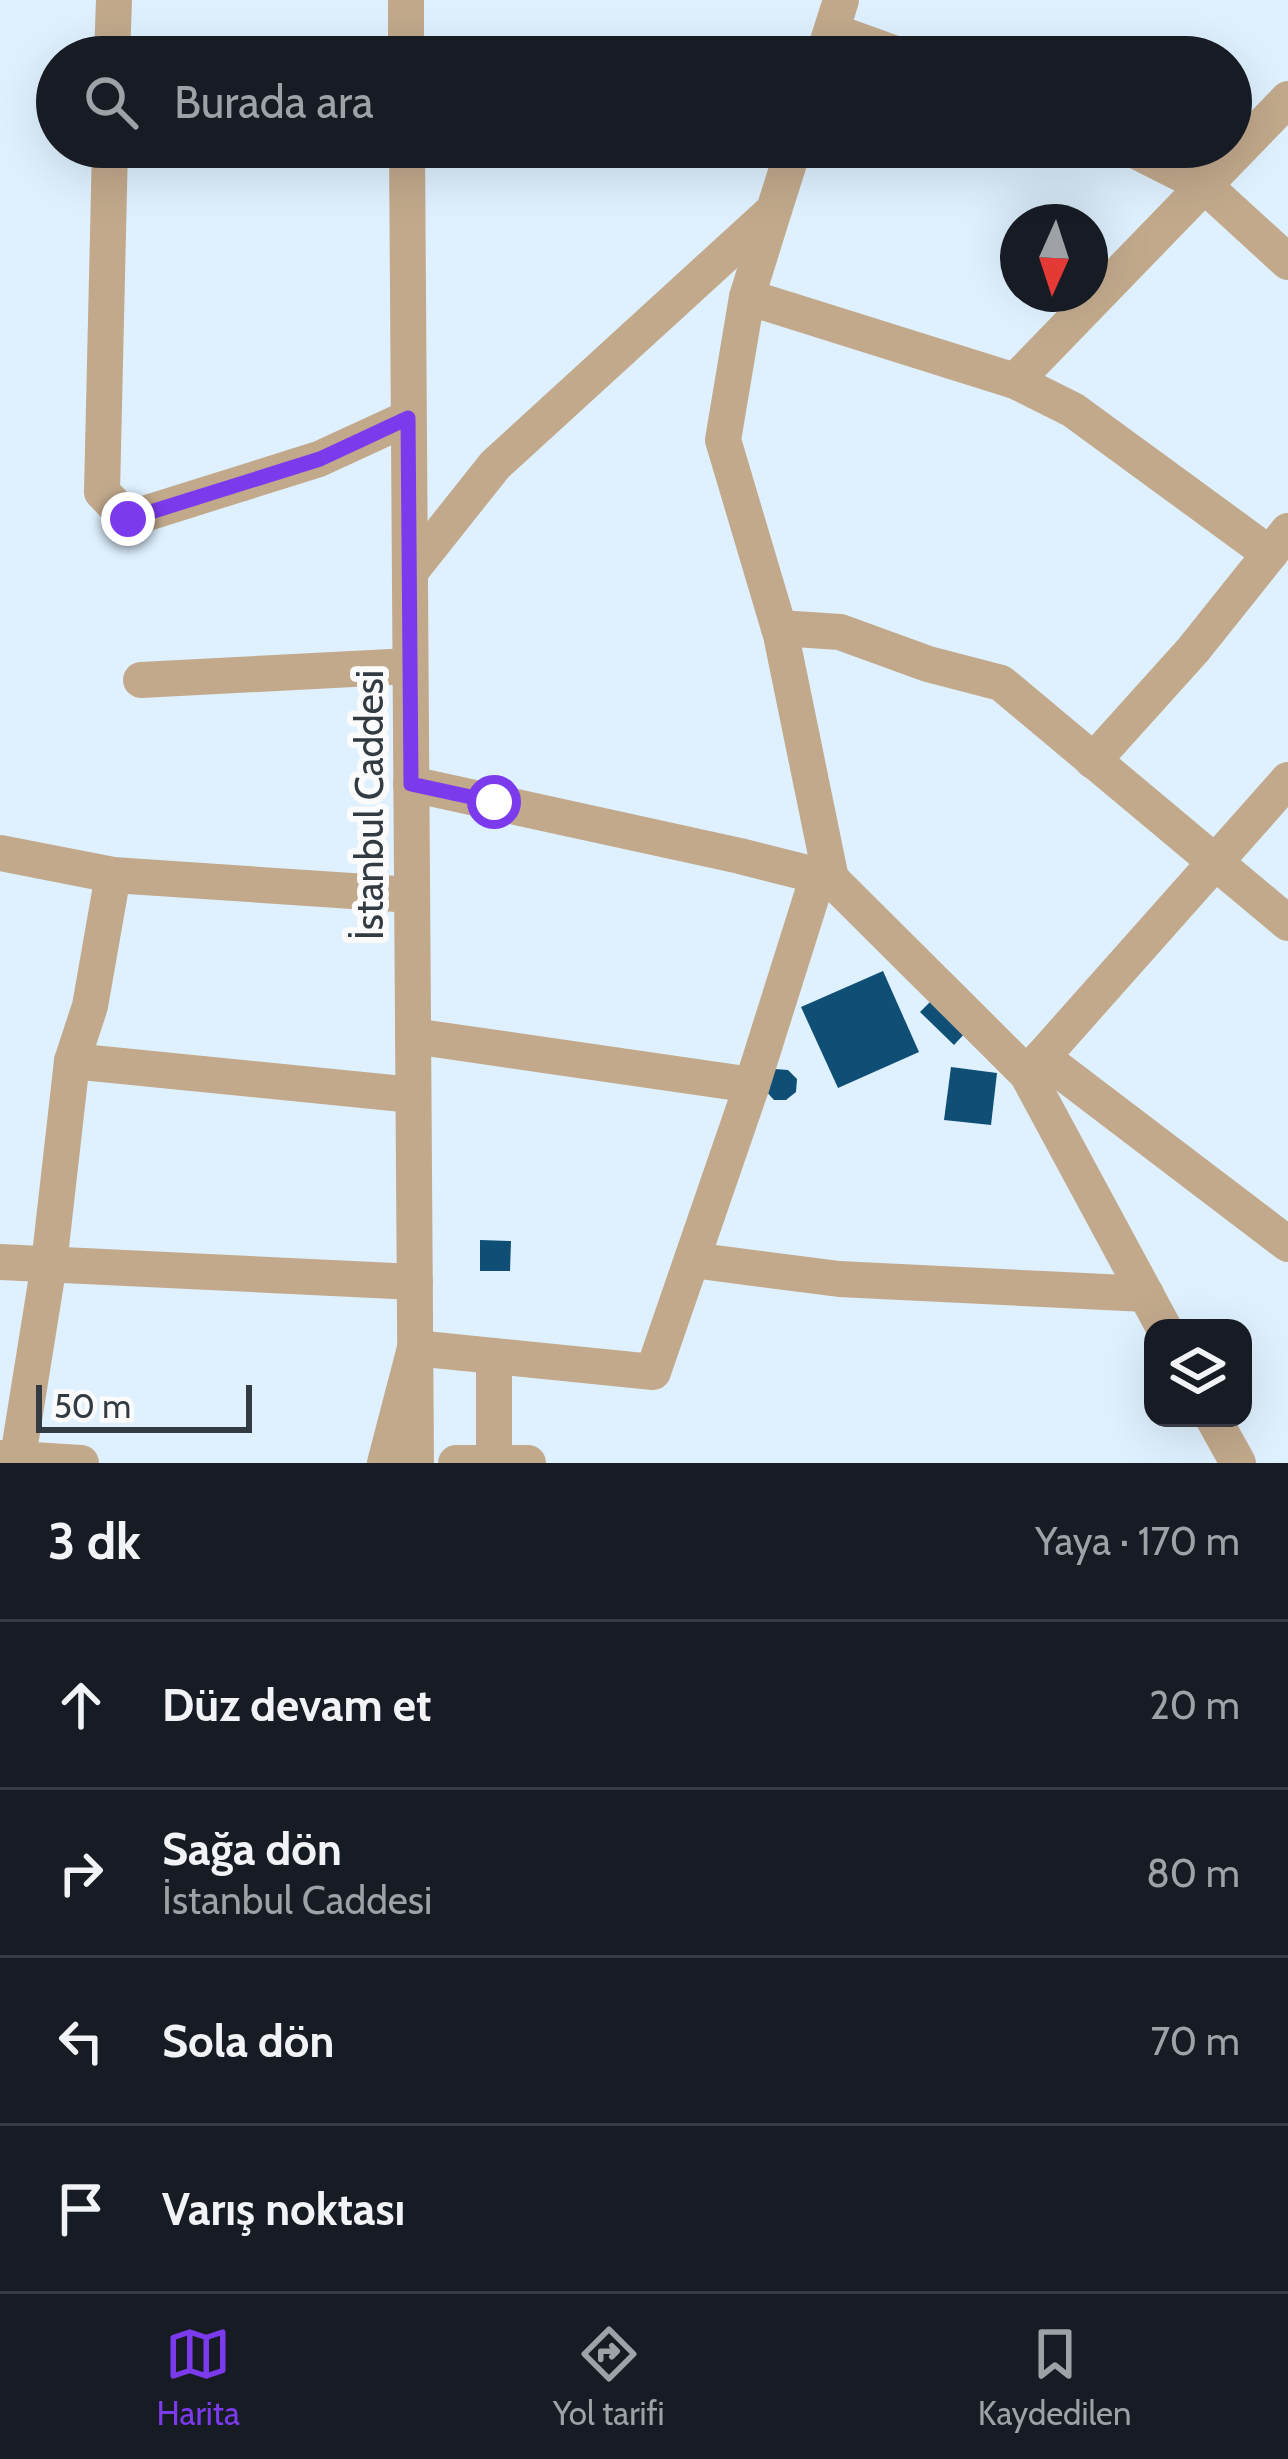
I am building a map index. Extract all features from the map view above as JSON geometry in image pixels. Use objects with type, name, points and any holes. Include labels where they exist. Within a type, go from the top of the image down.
[{"type":"street","points":[[113,36],[114,0]]},
{"type":"street","points":[[406,0],[406,36]]},
{"type":"street","points":[[1252,137],[1288,99]]},
{"type":"street","points":[[110,168],[102,492],[128,519],[320,459],[408,418]]},
{"type":"street","name":"İstanbul Caddesi","points":[[407,168],[416,1463]]},
{"type":"street","points":[[385,1463],[415,1348],[653,1372],[824,878],[779,628],[723,440],[747,297],[787,168]]},
{"type":"street","points":[[1169,168],[1205,186],[1288,262]]},
{"type":"street","points":[[1015,380],[1222,168]]},
{"type":"street","points":[[410,572],[495,465],[774,210]]},
{"type":"street","points":[[747,297],[1015,380],[1073,410],[1279,543],[1193,650],[1093,761]]},
{"type":"street","points":[[779,628],[840,632],[928,664],[1000,683],[1288,923]]},
{"type":"street","points":[[140,680],[410,666]]},
{"type":"street","points":[[1034,1066],[1288,780]]},
{"type":"street","points":[[411,784],[824,878],[1034,1066],[1288,1244]]},
{"type":"street","points":[[0,853],[113,875],[412,895]]},
{"type":"street","points":[[81,1463],[12,1460],[49,1264],[72,1061],[90,1006],[113,875]]},
{"type":"street","points":[[413,1036],[752,1085]]},
{"type":"street","points":[[72,1061],[413,1095]]},
{"type":"street","points":[[1034,1066],[1159,1319]]},
{"type":"street","points":[[692,1260],[839,1279],[1146,1294]]},
{"type":"street","points":[[0,1262],[415,1282]]},
{"type":"street","points":[[456,1463],[505,1462],[494,1357]]},
{"type":"street","points":[[1218,1427],[1238,1463]]},
{"type":"building","points":[[883,971],[919,1052],[838,1088],[801,1007]]},
{"type":"building","points":[[934,998],[967,1031],[954,1045],[920,1012]]},
{"type":"building","points":[[951,1067],[997,1073],[991,1125],[944,1120]]},
{"type":"building","points":[[775,1069],[788,1070],[797,1079],[796,1092],[786,1100],[774,1100],[765,1090]]},
{"type":"building","points":[[480,1240],[511,1241],[510,1271],[480,1271]]},
{"type":"route","points":[[128,519],[320,459],[408,418],[411,784],[494,802]]}]
